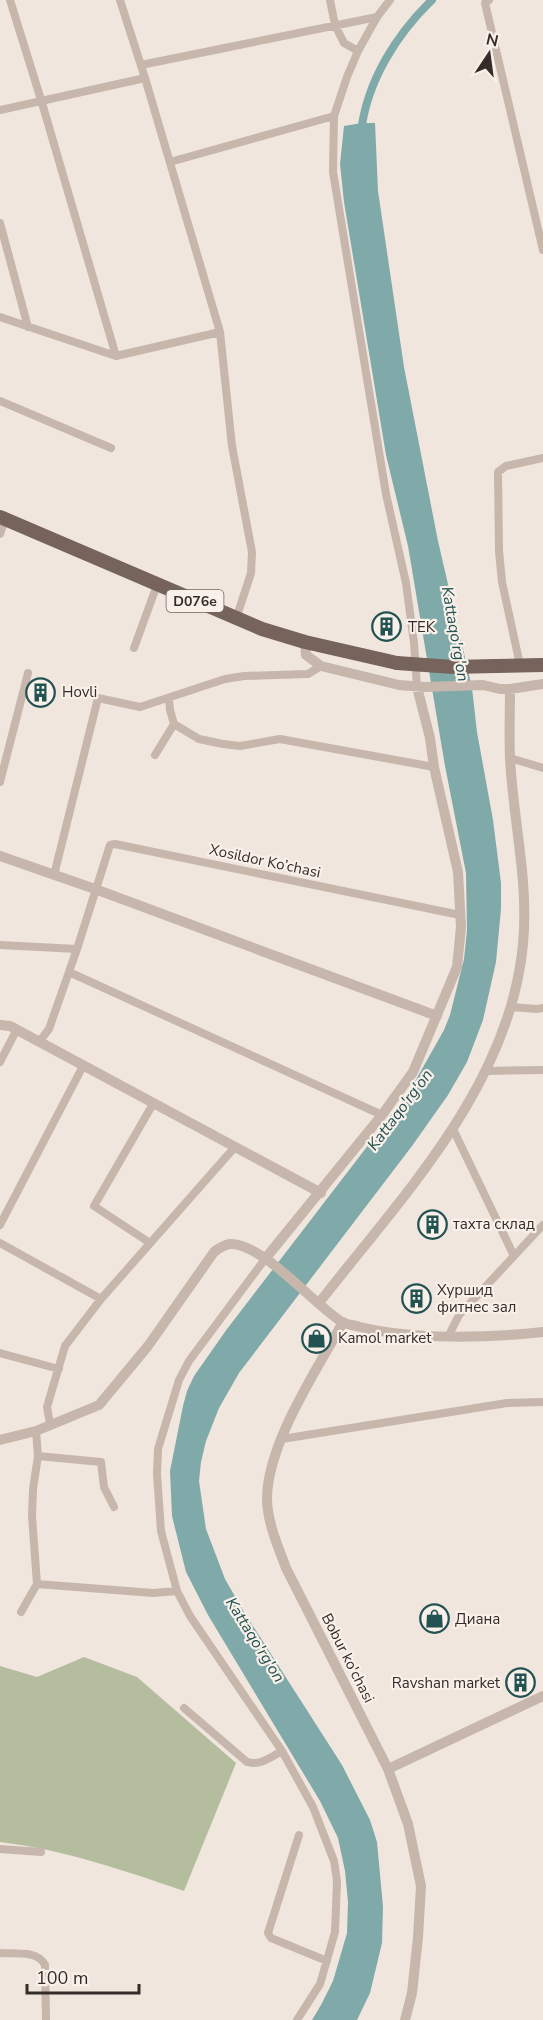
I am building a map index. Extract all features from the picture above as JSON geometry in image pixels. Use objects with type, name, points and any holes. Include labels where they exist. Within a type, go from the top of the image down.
[{"type":"main road","name":"D076e","points":[[3,518],[236,619],[305,642],[398,663],[453,668],[543,665]]},
{"type":"street","points":[[10,0],[116,356]]},
{"type":"street","points":[[120,0],[220,332],[232,446],[252,552],[251,573],[236,619]]},
{"type":"street","points":[[330,0],[335,25],[344,43],[358,51]]},
{"type":"street","points":[[297,2020],[320,1984],[335,1932],[337,1881],[334,1861],[312,1807],[282,1750],[190,1616],[177,1591],[161,1531],[156,1474],[158,1449],[178,1380],[189,1361],[382,1115],[413,1072],[457,967],[460,915],[458,872],[434,767],[406,583],[382,472],[333,172],[334,116],[358,51],[377,17],[390,0]]},
{"type":"street","points":[[489,0],[485,3],[543,250]]},
{"type":"street","points":[[141,65],[377,17]]},
{"type":"street","points":[[0,111],[145,78]]},
{"type":"street","points":[[170,162],[334,116]]},
{"type":"street","points":[[0,224],[28,327]]},
{"type":"street","points":[[0,317],[116,356],[220,332]]},
{"type":"street","points":[[0,401],[111,448]]},
{"type":"street","points":[[520,665],[502,582],[499,551],[498,472],[506,466],[543,458]]},
{"type":"street","points":[[0,534],[3,518]]},
{"type":"street","points":[[134,648],[157,585]]},
{"type":"street","points":[[305,642],[306,655],[321,666],[375,681],[421,687],[477,684],[510,689],[543,684]]},
{"type":"street","points":[[54,875],[98,698],[140,707],[225,679],[244,676],[308,674],[321,666]]},
{"type":"street","points":[[0,782],[28,673]]},
{"type":"street","points":[[320,1303],[398,1205],[453,1129],[486,1071],[511,1007],[523,945],[524,895],[510,758],[510,689]]},
{"type":"street","points":[[169,698],[174,724],[198,739],[240,746],[280,739],[434,767]]},
{"type":"street","points":[[155,755],[174,724]]},
{"type":"street","points":[[510,758],[543,768]]},
{"type":"street","name":"Xosildor Ko’chasi","points":[[95,889],[110,845],[115,844],[460,915]]},
{"type":"street","points":[[0,856],[437,1016]]},
{"type":"street","points":[[39,1042],[49,1029],[95,889]]},
{"type":"street","points":[[0,945],[77,949]]},
{"type":"street","points":[[69,972],[382,1115]]},
{"type":"street","points":[[511,1007],[543,1008]]},
{"type":"street","points":[[0,1025],[16,1029],[321,1193]]},
{"type":"street","points":[[0,1062],[16,1029]]},
{"type":"street","points":[[0,1225],[83,1066]]},
{"type":"street","points":[[486,1071],[543,1070]]},
{"type":"street","points":[[150,1243],[94,1206],[153,1104]]},
{"type":"street","points":[[453,1129],[514,1256]]},
{"type":"street","points":[[50,1424],[48,1407],[65,1346],[101,1299],[234,1148]]},
{"type":"street","points":[[449,1335],[459,1315],[543,1225]]},
{"type":"street","points":[[0,1243],[101,1299]]},
{"type":"street","points":[[0,1440],[36,1431],[99,1405],[148,1346],[214,1252],[223,1245],[246,1247],[343,1323],[398,1334],[516,1335],[543,1332]]},
{"type":"street","name":"Bobur ko'chasi","points":[[343,1323],[286,1426],[270,1471],[267,1500],[273,1534],[286,1568],[388,1769],[408,1824],[421,1886],[412,1994],[405,2020]]},
{"type":"street","points":[[0,1353],[59,1369]]},
{"type":"street","points":[[282,1439],[507,1402],[543,1402]]},
{"type":"street","points":[[21,1612],[37,1584],[32,1516],[38,1456],[36,1431]]},
{"type":"street","points":[[38,1456],[101,1462],[104,1487],[114,1507]]},
{"type":"street","points":[[37,1584],[153,1593],[177,1591]]},
{"type":"street","points":[[388,1769],[543,1696]]},
{"type":"street","points":[[184,1708],[248,1762],[254,1764],[261,1762],[282,1750]]},
{"type":"street","points":[[299,1835],[268,1933],[271,1938],[327,1961]]},
{"type":"street","points":[[0,1849],[41,1852]]},
{"type":"street","points":[[0,1953],[35,1955],[42,1958],[45,1965],[46,2020]]},
{"type":"green space","points":[[84,1657],[137,1677],[236,1763],[184,1891],[71,1855],[0,1842],[0,1666],[37,1677]]},
{"type":"water","points":[[375,123],[378,191],[404,367],[438,541],[472,688],[477,732],[493,820],[501,883],[501,909],[496,962],[483,1020],[467,1062],[448,1095],[412,1146],[239,1373],[219,1408],[206,1441],[201,1462],[199,1481],[206,1529],[225,1579],[342,1765],[370,1820],[377,1842],[383,1907],[382,1943],[370,1993],[357,2020],[312,2020],[333,1981],[347,1933],[348,1902],[345,1871],[338,1838],[320,1801],[208,1615],[186,1572],[172,1516],[170,1471],[183,1406],[194,1376],[227,1329],[409,1092],[444,1030],[464,959],[467,930],[466,873],[445,766],[408,546],[386,455],[344,202],[340,164],[344,126]]},
{"type":"waterway","name":"Kattaqo'rg'on","points":[[361,132],[364,113],[385,60],[407,28],[432,0]]},
{"type":"place","name":"TEK","points":[[387,627]]},
{"type":"place","name":"Hovli","points":[[41,692]]},
{"type":"place","name":"тахта склад","points":[[432,1224]]},
{"type":"place","name":"Хуршид фитнес зал","points":[[416,1299]]},
{"type":"place","name":"Kamol market","points":[[317,1338]]},
{"type":"place","name":"Диана","points":[[434,1619]]},
{"type":"place","name":"Ravshan market","points":[[521,1683]]}]
